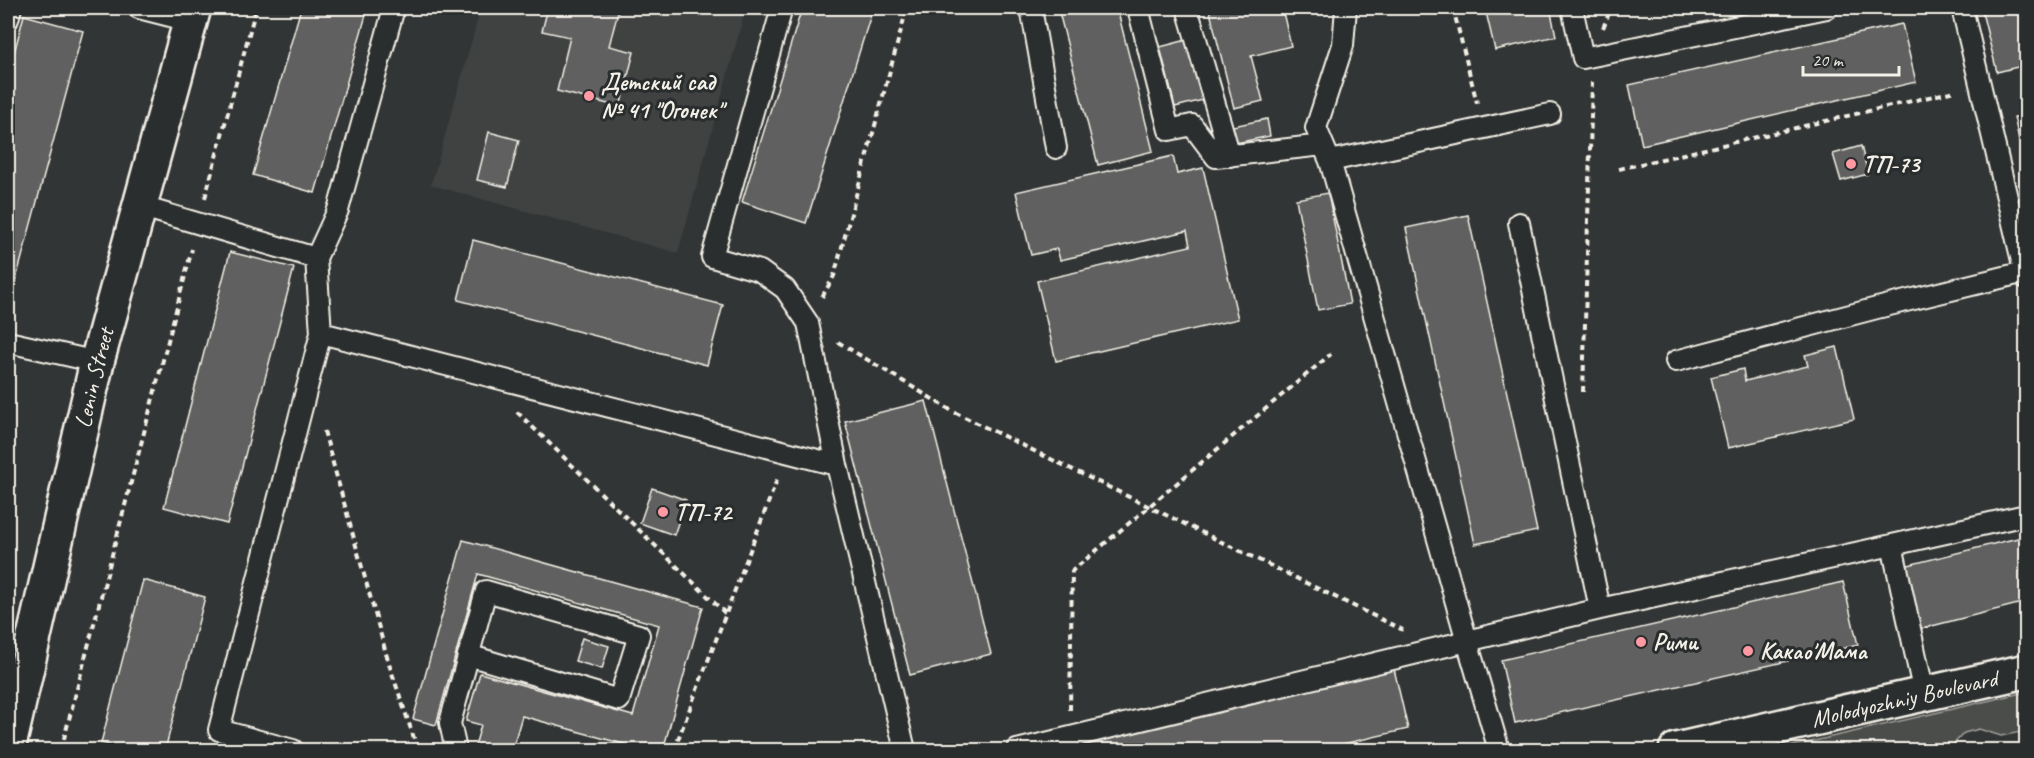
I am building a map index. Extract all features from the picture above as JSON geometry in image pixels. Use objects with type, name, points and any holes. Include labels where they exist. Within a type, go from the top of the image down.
[{"type":"main road","name":"Lenin Street","points":[[8,750],[97,362],[192,14]]},
{"type":"main road","name":"Molodyozhniy Boulevard","points":[[1676,750],[2026,671]]},
{"type":"lane","points":[[8,19],[10,8]]},
{"type":"lane","points":[[140,8],[192,14]]},
{"type":"lane","points":[[292,750],[219,730],[321,333],[316,258],[339,210],[394,8]]},
{"type":"lane","points":[[782,8],[712,257],[760,271],[785,290],[808,323],[837,465],[905,750]]},
{"type":"lane","points":[[1031,8],[1056,148]]},
{"type":"lane","points":[[1138,8],[1169,130],[1192,125],[1216,157],[1327,153],[1484,128],[1550,114]]},
{"type":"lane","points":[[1187,8],[1230,156]]},
{"type":"lane","points":[[1346,8],[1343,45],[1316,128],[1327,153],[1499,750]]},
{"type":"lane","points":[[1572,8],[1583,58],[1827,8]]},
{"type":"lane","points":[[1676,361],[1877,308],[2026,275],[1962,8]]},
{"type":"lane","points":[[139,206],[316,258]]},
{"type":"lane","points":[[1519,223],[1600,609]]},
{"type":"lane","points":[[321,333],[837,465]]},
{"type":"lane","points":[[8,342],[97,362]]},
{"type":"lane","points":[[1017,750],[1600,609],[2026,515]]},
{"type":"lane","points":[[1893,545],[1924,694]]},
{"type":"lane","points":[[456,750],[450,723],[468,655],[486,591],[639,635],[619,700],[468,655]]},
{"type":"path","points":[[61,750],[256,8]]},
{"type":"path","points":[[907,8],[834,276],[808,323],[954,412],[1438,648]]},
{"type":"path","points":[[1453,8],[1484,128]]},
{"type":"path","points":[[1583,402],[1593,56]]},
{"type":"path","points":[[1619,169],[1980,86]]},
{"type":"path","points":[[1070,736],[1072,571],[1331,354]]},
{"type":"path","points":[[477,372],[726,614]]},
{"type":"path","points":[[310,379],[389,664],[418,750]]},
{"type":"path","points":[[674,750],[788,452]]},
{"type":"shaded area","name":"Детский сад № 41 \"Огонек\"","points":[[481,8],[746,8],[678,253],[431,185]]},
{"type":"shaded area","points":[[2026,692],[2026,731],[2001,736],[1979,729],[1964,733],[1948,750],[1789,750],[1788,747]]},
{"type":"building","points":[[301,8],[368,8],[315,193],[253,175]]},
{"type":"building","points":[[548,8],[619,8],[609,46],[634,52],[620,107],[557,91],[570,37],[542,31]]},
{"type":"building","points":[[802,8],[873,8],[806,223],[742,202]]},
{"type":"building","points":[[1058,8],[1117,8],[1153,151],[1098,165]]},
{"type":"building","points":[[1209,8],[1282,8],[1291,46],[1251,56],[1263,101],[1234,108]]},
{"type":"building","points":[[1485,8],[1550,8],[1556,36],[1495,50]]},
{"type":"building","points":[[1981,8],[2026,8],[2026,65],[1997,72]]},
{"type":"building","points":[[24,15],[83,31],[15,283],[8,281],[8,76]]},
{"type":"building","points":[[1902,24],[1916,82],[1642,145],[1629,85]]},
{"type":"building","points":[[1187,40],[1203,100],[1175,107],[1160,47]]},
{"type":"building","points":[[2026,115],[2026,171],[2014,117]]},
{"type":"building","points":[[1267,119],[1270,136],[1236,143],[1233,126]]},
{"type":"building","points":[[489,132],[519,140],[507,187],[477,180]]},
{"type":"building","name":"ТП-73","points":[[1861,146],[1868,174],[1841,181],[1833,154]]},
{"type":"building","points":[[1173,156],[1177,174],[1203,168],[1238,319],[1056,361],[1037,281],[1190,246],[1187,231],[1060,260],[1057,249],[1031,255],[1016,192]]},
{"type":"building","points":[[1328,193],[1350,304],[1318,310],[1296,199]]},
{"type":"building","points":[[1468,215],[1537,531],[1475,544],[1406,228]]},
{"type":"building","points":[[473,240],[723,305],[707,365],[458,300]]},
{"type":"building","points":[[230,252],[294,268],[227,524],[164,507]]},
{"type":"building","points":[[1837,347],[1854,419],[1728,448],[1711,377],[1743,369],[1745,381],[1808,366],[1805,355]]},
{"type":"building","points":[[926,401],[991,654],[910,675],[845,421]]},
{"type":"building","name":"ТП-72","points":[[652,488],[686,500],[674,535],[640,523]]},
{"type":"building","points":[[2026,536],[2026,602],[1920,629],[1904,566]]},
{"type":"building","points":[[463,540],[703,607],[663,750],[645,750],[522,716],[512,750],[491,750],[475,746],[481,725],[466,721],[480,673],[633,716],[659,625],[478,574],[436,725],[413,719]]},
{"type":"building","points":[[143,580],[205,597],[165,750],[132,750],[101,743]]},
{"type":"building","points":[[1843,582],[1858,645],[1515,723],[1501,660]]},
{"type":"building","points":[[582,638],[609,646],[602,669],[575,661]]},
{"type":"building","points":[[1394,669],[1408,729],[1317,750],[1077,750],[1075,744]]},
{"type":"place","name":"Детский сад № 41 \"Огонек\"","points":[[589,96]]},
{"type":"place","name":"ТП-73","points":[[1851,164]]},
{"type":"place","name":"ТП-72","points":[[663,512]]},
{"type":"place","name":"Рими","points":[[1641,642]]},
{"type":"place","name":"Какао'Мама","points":[[1748,651]]}]
